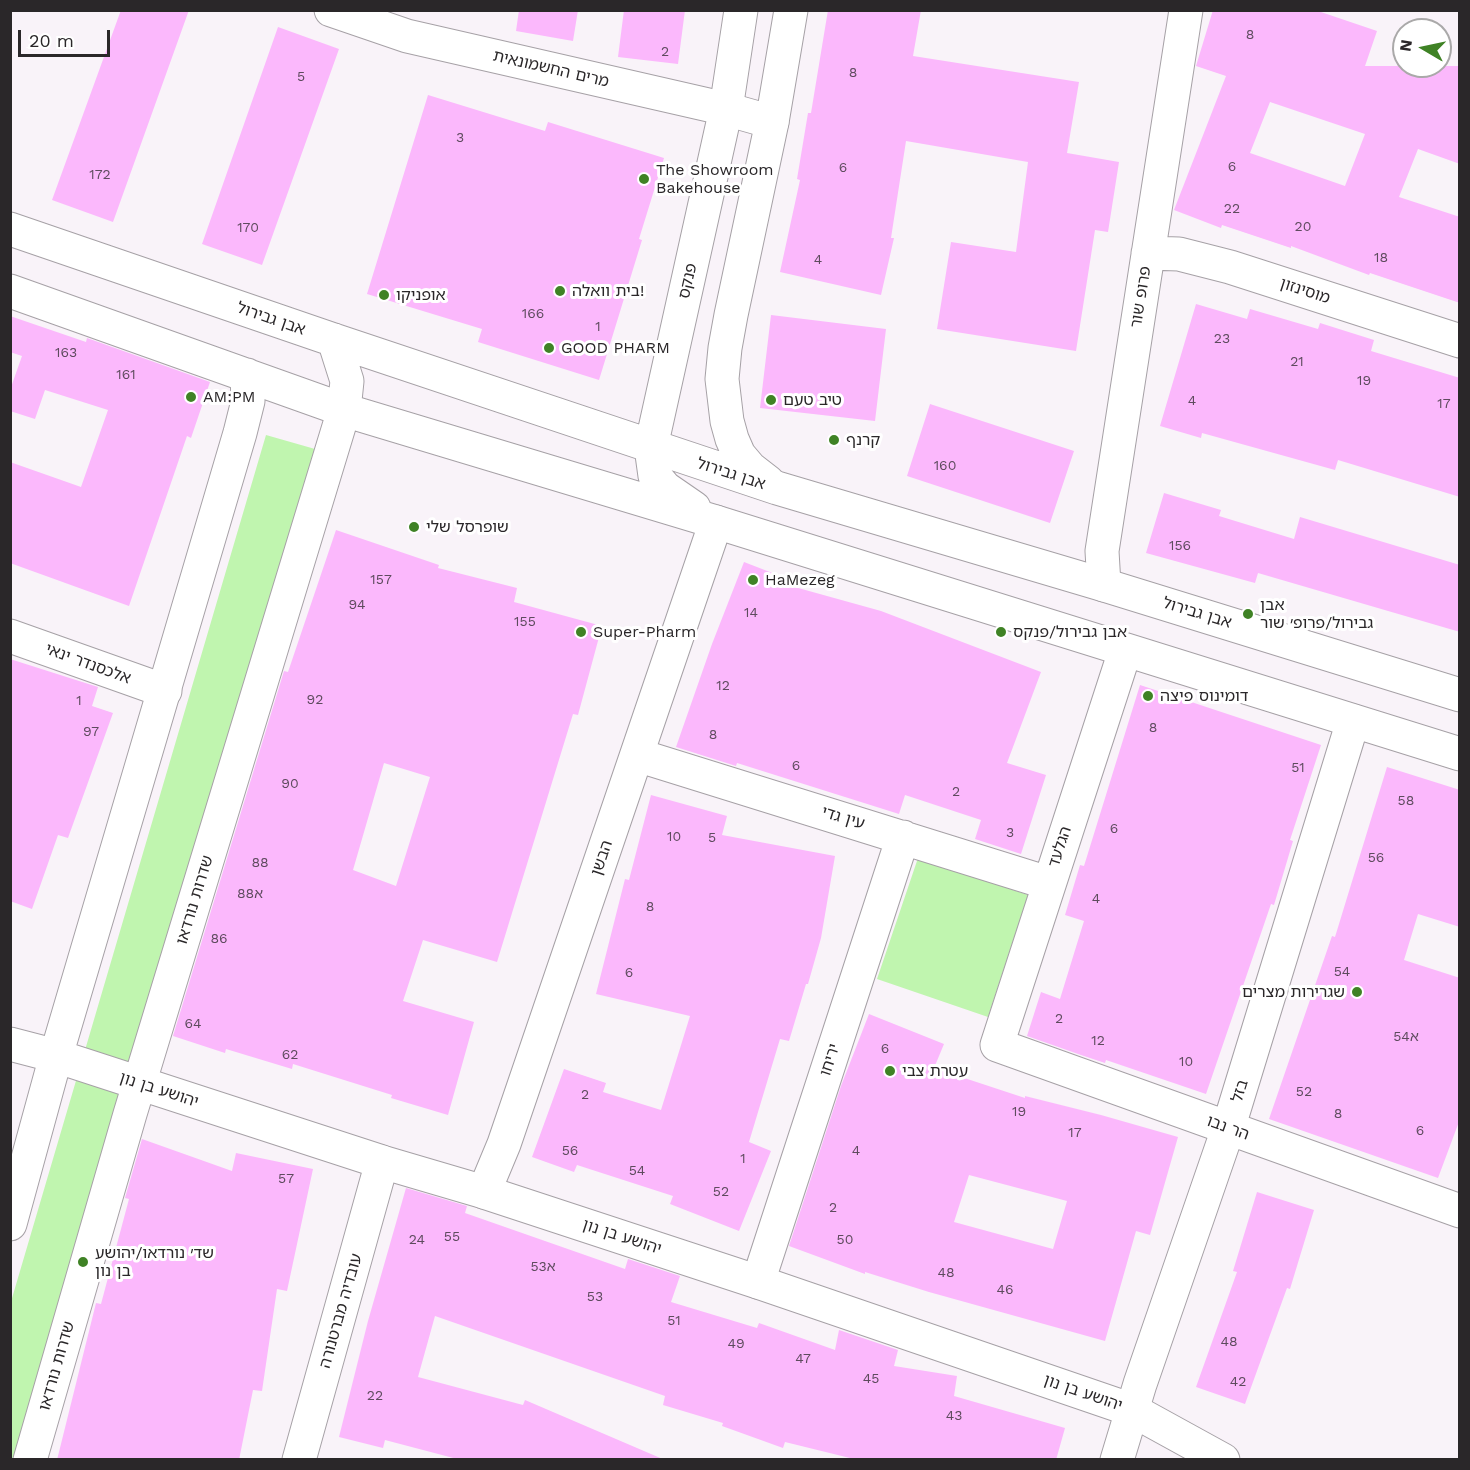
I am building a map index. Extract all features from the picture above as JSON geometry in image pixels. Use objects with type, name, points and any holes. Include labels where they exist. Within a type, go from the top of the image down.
[{"type":"street","name":"מרים החשמונאית","points":[[331,10],[408,23],[772,122]]},
{"type":"street","name":"פנקס","points":[[716,522],[665,488],[656,476],[651,447],[726,109],[741,10]]},
{"type":"street","points":[[777,488],[750,468],[740,455],[727,420],[722,379],[730,315],[772,122],[791,10]]},
{"type":"street","name":"פרופ שור","points":[[1104,585],[1102,551],[1186,10]]},
{"type":"street","name":"אבן גבירול","points":[[10,229],[777,488],[1104,585],[1460,695]]},
{"type":"street","name":"מוסינזון","points":[[1148,253],[1179,254],[1230,267],[1460,341]]},
{"type":"street","points":[[10,291],[344,410],[716,522],[1460,754]]},
{"type":"street","name":"שדרות נורדאו","points":[[30,1460],[139,1083],[344,410],[347,381],[334,340]]},
{"type":"street","points":[[10,1224],[56,1056],[240,433],[248,401],[247,375]]},
{"type":"street","name":"הבשן","points":[[484,1192],[504,1144],[716,522]]},
{"type":"street","name":"אלכסנדר ינאי","points":[[10,636],[165,691]]},
{"type":"street","name":"הגלעד","points":[[997,1045],[1125,651]]},
{"type":"street","name":"בזל","points":[[1117,1460],[1228,1129],[1353,721]]},
{"type":"street","name":"עין גדי","points":[[637,755],[1048,883]]},
{"type":"street","name":"יריחו","points":[[758,1282],[903,837]]},
{"type":"street","name":"יהושע בן נון","points":[[10,1044],[56,1056],[382,1162],[484,1192],[758,1282],[1132,1410],[1223,1460]]},
{"type":"street","name":"הר נבו","points":[[997,1045],[1460,1211]]},
{"type":"street","name":"עובדיה מברטנורה","points":[[299,1460],[382,1162]]},
{"type":"green space","points":[[266,435],[315,449],[17,1460],[10,1459],[10,1305]]},
{"type":"green space","points":[[918,858],[1028,895],[988,1017],[877,979]]},
{"type":"building","points":[[121,10],[189,10],[113,222],[52,200]]},
{"type":"building","points":[[519,10],[578,10],[573,41],[516,31]]},
{"type":"building","points":[[624,10],[685,10],[678,64],[618,57]]},
{"type":"building","points":[[828,10],[921,10],[913,56],[1079,82],[1067,153],[1119,162],[1108,232],[1095,230],[1076,351],[937,329],[951,242],[1016,252],[1028,162],[906,141],[891,238],[894,238],[881,295],[780,272],[800,180],[797,179],[808,113],[811,113]]},
{"type":"building","points":[[1213,10],[1315,10],[1377,31],[1365,66],[1392,66],[1392,78],[1452,78],[1452,66],[1460,66],[1460,164],[1418,149],[1399,197],[1460,217],[1460,303],[1370,273],[1369,275],[1291,246],[1291,248],[1222,225],[1221,228],[1174,210],[1226,76],[1196,66]],"holes":[[[1270,102],[1365,134],[1345,186],[1250,153]]]},
{"type":"building","points":[[278,27],[339,49],[262,265],[202,244]]},
{"type":"building","points":[[428,95],[545,131],[548,122],[664,158],[639,239],[642,240],[599,380],[478,342],[482,329],[367,294]]},
{"type":"building","points":[[1196,304],[1247,319],[1250,309],[1318,329],[1320,323],[1374,340],[1371,351],[1460,378],[1460,497],[1338,460],[1335,470],[1202,433],[1201,438],[1160,426]]},
{"type":"building","points":[[771,315],[886,329],[875,421],[760,408]]},
{"type":"building","points":[[10,316],[86,342],[87,338],[210,382],[191,438],[187,436],[129,606],[10,563],[10,462],[81,487],[108,410],[45,390],[35,419],[10,411],[10,390],[22,356],[10,352]]},
{"type":"building","points":[[930,404],[1074,451],[1050,523],[907,476]]},
{"type":"building","points":[[1164,493],[1221,510],[1219,516],[1294,539],[1300,517],[1460,565],[1460,632],[1258,573],[1255,583],[1146,553]]},
{"type":"building","points":[[336,530],[439,565],[438,568],[517,588],[514,602],[602,626],[578,715],[573,714],[497,962],[423,940],[403,1001],[474,1022],[448,1115],[293,1064],[292,1069],[226,1049],[225,1053],[173,1036],[284,671],[288,672]],"holes":[[[384,763],[430,777],[396,886],[353,870]]]},
{"type":"building","points":[[744,562],[793,581],[791,586],[881,611],[1041,672],[1007,763],[1046,775],[1021,854],[975,839],[981,820],[905,795],[899,814],[737,763],[736,766],[676,747]]},
{"type":"building","points":[[10,659],[98,687],[92,706],[113,713],[68,838],[58,835],[32,909],[10,901]]},
{"type":"building","points":[[1140,685],[1321,745],[1290,840],[1293,841],[1274,905],[1271,904],[1206,1094],[1027,1036],[1041,992],[1060,999],[1084,921],[1065,915],[1080,865],[1084,866]]},
{"type":"building","points":[[1387,767],[1460,790],[1460,927],[1418,914],[1404,960],[1460,978],[1460,1119],[1438,1178],[1269,1119],[1332,936],[1335,937]]},
{"type":"building","points":[[651,795],[727,816],[722,835],[835,856],[821,938],[808,984],[806,984],[789,1041],[780,1039],[749,1142],[771,1151],[739,1231],[670,1204],[673,1196],[577,1165],[574,1172],[532,1157],[564,1069],[606,1083],[603,1092],[661,1110],[690,1016],[596,994],[625,879],[629,880]]},
{"type":"building","points":[[869,1014],[944,1044],[934,1068],[1025,1098],[1025,1096],[1101,1115],[1178,1137],[1150,1235],[1136,1231],[1105,1341],[865,1272],[865,1274],[789,1246],[841,1086]],"holes":[[[969,1175],[1067,1201],[1053,1249],[954,1222]]]},
{"type":"building","points":[[142,1139],[232,1171],[236,1153],[313,1169],[287,1291],[277,1289],[262,1391],[253,1390],[239,1460],[57,1460],[96,1303],[101,1304],[129,1199],[125,1198]]},
{"type":"building","points":[[406,1188],[467,1206],[465,1213],[625,1269],[628,1259],[680,1276],[671,1302],[757,1328],[759,1323],[835,1350],[839,1330],[898,1350],[894,1366],[957,1376],[954,1396],[1065,1428],[1056,1460],[858,1460],[785,1442],[783,1448],[722,1426],[723,1423],[663,1405],[665,1396],[435,1316],[418,1377],[523,1405],[525,1400],[665,1460],[461,1460],[385,1440],[383,1448],[339,1437],[368,1321]]},
{"type":"building","points":[[1257,1192],[1314,1210],[1290,1289],[1287,1288],[1245,1404],[1196,1387],[1237,1272],[1233,1271]]},
{"type":"place","name":"The Showroom Bakehouse","points":[[644,179]]},
{"type":"place","name":"בית וואלה!","points":[[560,291]]},
{"type":"place","name":"אופניקו","points":[[384,295]]},
{"type":"place","name":"GOOD PHARM","points":[[549,348]]},
{"type":"place","name":"AM:PM","points":[[191,397]]},
{"type":"place","name":"טיב טעם","points":[[771,400]]},
{"type":"place","name":"קרנף","points":[[834,440]]},
{"type":"place","name":"שופרסל שלי","points":[[414,527]]},
{"type":"place","name":"HaMezeg","points":[[753,580]]},
{"type":"place","name":"אבן גבירול/פרופ׳ שור","points":[[1248,614]]},
{"type":"place","name":"Super-Pharm","points":[[581,632]]},
{"type":"place","name":"אבן גבירול/פנקס","points":[[1001,632]]},
{"type":"place","name":"דומינוס פיצה","points":[[1148,696]]},
{"type":"place","name":"שגרירות מצרים","points":[[1357,992]]},
{"type":"place","name":"עטרת צבי","points":[[890,1071]]},
{"type":"place","name":"שד׳ נורדאו/יהושע בן נון","points":[[83,1262]]}]
